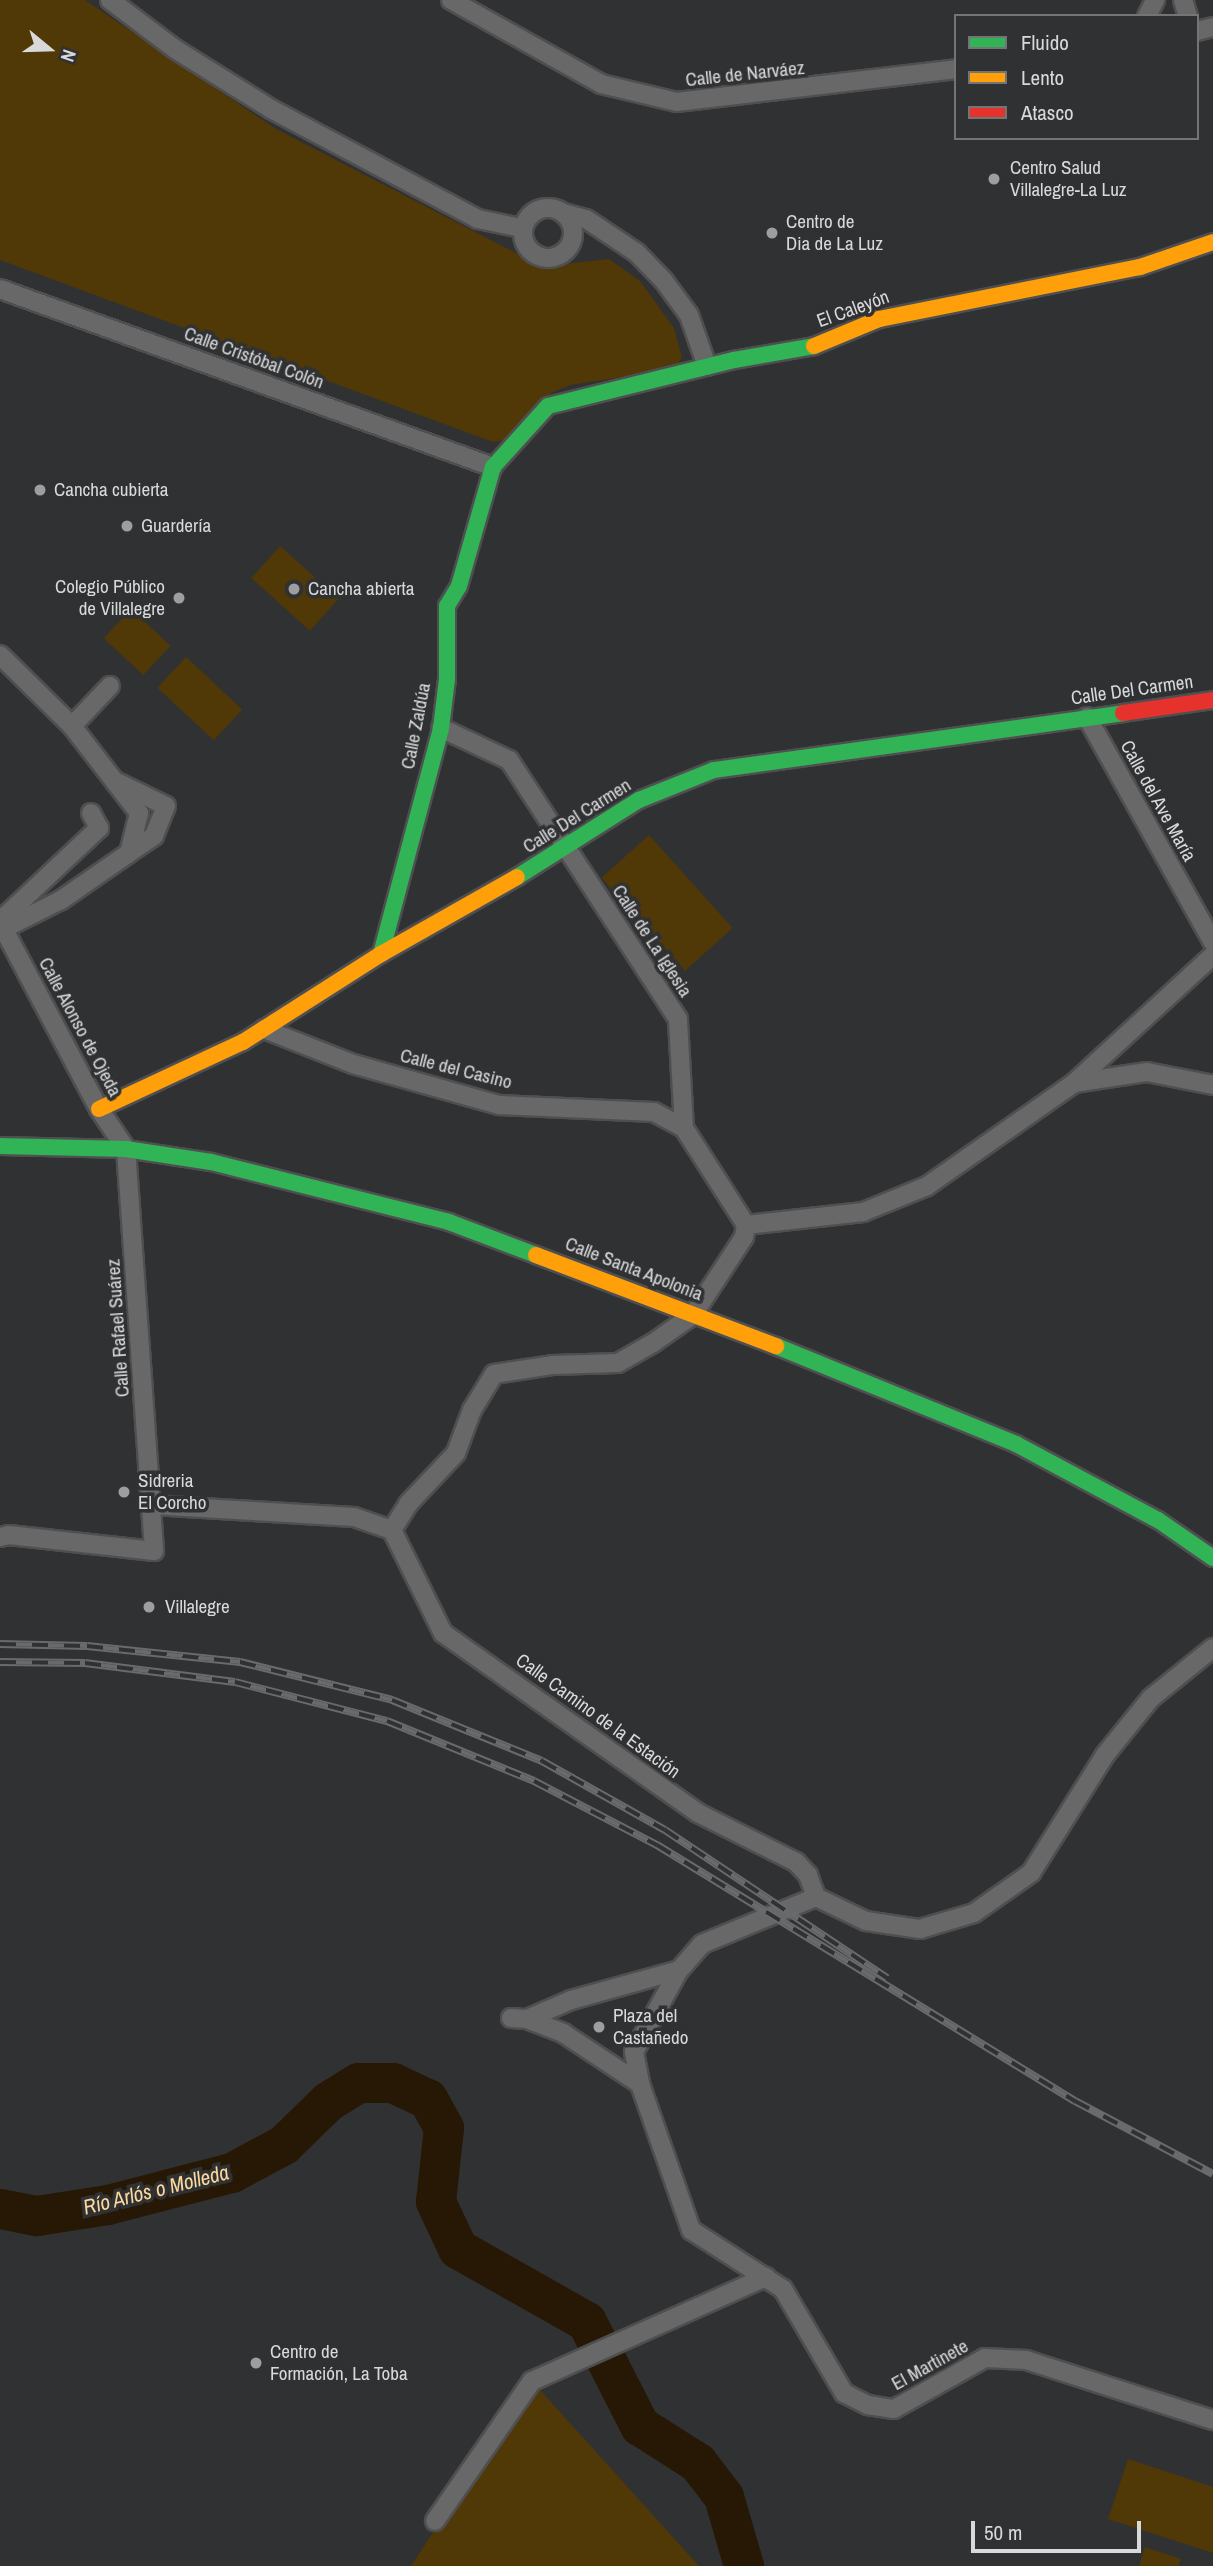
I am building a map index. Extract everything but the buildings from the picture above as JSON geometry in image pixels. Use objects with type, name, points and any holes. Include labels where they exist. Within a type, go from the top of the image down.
[{"type":"street","points":[[110,0],[175,49],[271,109],[478,219],[522,228]]},
{"type":"street","name":"Calle de Narváez","points":[[451,0],[601,84],[677,102],[954,69]]},
{"type":"street","points":[[563,213],[573,227],[574,238],[565,251],[545,258],[524,245],[522,228],[533,212],[545,208],[586,219],[637,253],[671,289],[689,316],[707,366]]},
{"type":"street","points":[[574,238],[615,239]]},
{"type":"street","name":"El Caleyón","points":[[493,467],[548,406],[707,366],[799,352],[879,319],[1140,267],[1213,242]]},
{"type":"street","name":"Calle Cristóbal Colón","points":[[0,289],[493,467]]},
{"type":"street","name":"Calle Zaldúa","points":[[381,954],[441,728],[447,678],[446,606],[459,586],[493,467]]},
{"type":"street","points":[[0,655],[72,726],[139,813],[129,853]]},
{"type":"street","points":[[72,726],[110,685]]},
{"type":"street","name":"Calle Del Carmen","points":[[99,1110],[264,1029],[381,954],[567,849],[639,800],[714,770],[1213,700]]},
{"type":"street","name":"Calle del Ave María","points":[[1087,717],[1213,942]]},
{"type":"street","name":"Calle de La Iglesia","points":[[441,728],[509,760],[678,1019],[684,1128],[746,1226]]},
{"type":"street","points":[[2,924],[61,900],[154,836],[166,806],[117,783]]},
{"type":"street","points":[[2,924],[99,828],[92,813]]},
{"type":"street","name":"Calle Alonso de Ojeda","points":[[2,924],[99,1110],[126,1149]]},
{"type":"street","points":[[152,1505],[354,1517],[392,1530],[408,1504],[456,1453],[472,1410],[494,1374],[553,1365],[618,1363],[693,1315],[744,1237],[746,1226],[863,1212],[927,1186],[1074,1083],[1213,955]]},
{"type":"street","name":"Calle del Casino","points":[[264,1029],[354,1064],[499,1105],[654,1112],[684,1128]]},
{"type":"street","points":[[1074,1083],[1147,1072],[1213,1085]]},
{"type":"street","name":"Calle Santa Apolonia","points":[[0,1146],[126,1149],[211,1162],[449,1222],[693,1315],[1016,1444],[1158,1520],[1213,1558]]},
{"type":"street","name":"Calle Rafael Suárez","points":[[0,1537],[154,1551],[126,1149]]},
{"type":"street","name":"Calle Camino de la Estación","points":[[392,1530],[443,1633],[698,1813],[796,1862],[808,1875],[816,1897]]},
{"type":"street","points":[[816,1897],[866,1922],[920,1929],[974,1913],[1031,1873],[1105,1755],[1151,1698],[1213,1648]]},
{"type":"street","name":"El Martinete","points":[[816,1897],[702,1944],[678,1970],[634,2052],[640,2084],[691,2230],[783,2290],[844,2393],[867,2405],[894,2409],[985,2358],[1026,2360],[1213,2420]]},
{"type":"street","points":[[640,2084],[563,2033],[519,2018],[571,2000],[678,1970]]},
{"type":"street","points":[[435,2521],[532,2381],[625,2342],[765,2277]]},
{"type":"shaded area","points":[[0,0],[85,0],[276,129],[516,253],[547,266],[609,259],[640,281],[674,328],[682,358],[674,369],[570,385],[551,393],[508,440],[493,442],[0,260]]},
{"type":"shaded area","name":"Cancha abierta","points":[[280,546],[339,599],[310,631],[251,578]]},
{"type":"shaded area","points":[[131,609],[170,646],[143,675],[104,638]]},
{"type":"shaded area","points":[[186,657],[242,710],[214,740],[157,688]]},
{"type":"shaded area","points":[[649,835],[733,928],[685,971],[601,878]]},
{"type":"shaded area","points":[[532,2381],[699,2566],[411,2566]]},
{"type":"shaded area","points":[[1128,2459],[1213,2487],[1213,2553],[1108,2519]]},
{"type":"shaded area","points":[[1145,2547],[1181,2559],[1179,2566],[1139,2566]]},
{"type":"waterway","name":"Río Arlós o Molleda","points":[[0,2209],[37,2216],[108,2205],[232,2173],[284,2145],[328,2102],[359,2083],[393,2083],[428,2099],[444,2128],[436,2202],[458,2249],[587,2322],[640,2426],[698,2463],[724,2497],[744,2566]]},
{"type":"railway","points":[[0,1644],[87,1646],[240,1662],[392,1700],[542,1761],[665,1830],[887,1978]]},
{"type":"railway","points":[[0,1662],[85,1663],[235,1682],[387,1721],[534,1781],[657,1845],[1075,2101],[1213,2174]]},
{"type":"traffic: fast","points":[[381,954],[441,728],[447,679],[447,606],[459,586],[493,467],[548,406],[734,360],[814,346]]},
{"type":"traffic: fast","points":[[517,877],[639,800],[714,770],[1123,713]]},
{"type":"traffic: fast","points":[[0,1146],[126,1149],[211,1162],[449,1222],[536,1255]]},
{"type":"traffic: fast","points":[[776,1346],[1016,1444],[1158,1520],[1213,1558]]},
{"type":"traffic: slow","points":[[814,346],[879,319],[1140,267],[1213,242]]},
{"type":"traffic: slow","points":[[99,1109],[243,1042],[381,954],[517,877]]},
{"type":"traffic: slow","points":[[536,1255],[776,1346]]},
{"type":"traffic: jam","points":[[1123,713],[1213,700]]},
{"type":"place","name":"Centro Salud Villalegre-La Luz","points":[[994,179]]},
{"type":"place","name":"Centro de Dia de La Luz","points":[[772,233]]},
{"type":"place","name":"Cancha cubierta","points":[[40,490]]},
{"type":"place","name":"Guardería","points":[[127,526]]},
{"type":"place","name":"Cancha abierta","points":[[294,589]]},
{"type":"place","name":"Colegio Público de Villalegre","points":[[179,598]]},
{"type":"place","name":"Sidreria El Corcho","points":[[124,1492]]},
{"type":"place","name":"Villalegre","points":[[149,1607]]},
{"type":"place","name":"Plaza del Castañedo","points":[[599,2027]]},
{"type":"place","name":"Centro de Formación, La Toba","points":[[256,2363]]}]
